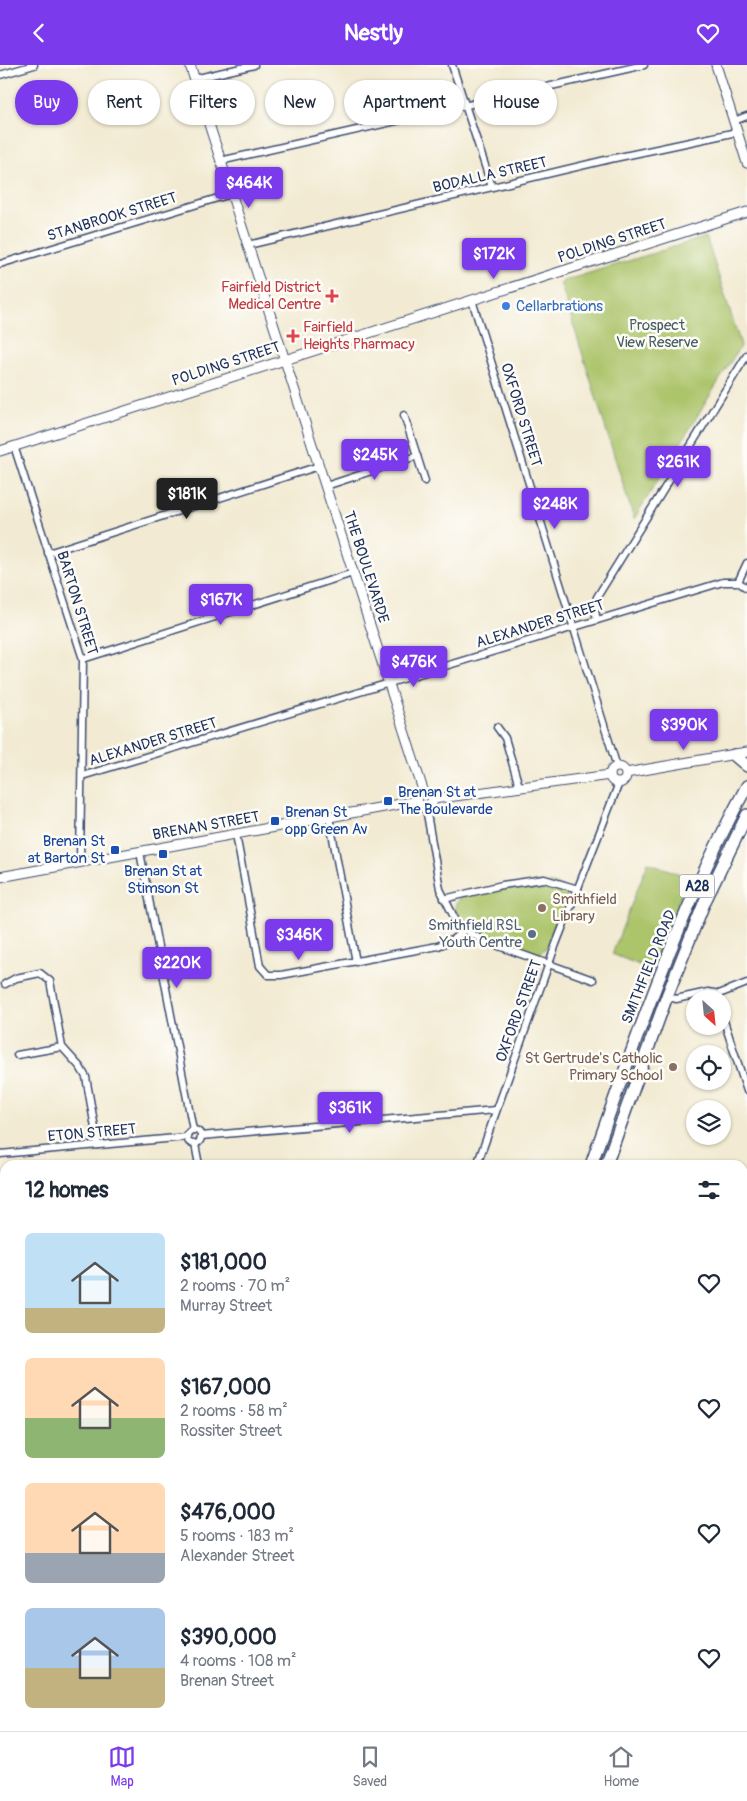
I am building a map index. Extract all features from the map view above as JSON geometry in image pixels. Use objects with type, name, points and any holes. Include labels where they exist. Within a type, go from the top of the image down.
[{"type":"highway","points":[[734,755],[747,765]]},
{"type":"highway","name":"SMITHFIELD ROAD","points":[[593,1160],[667,957],[700,880],[747,785]]},
{"type":"highway","name":"SMITHFIELD ROAD","points":[[608,1160],[668,996],[706,901],[747,815]]},
{"type":"street","points":[[0,75],[34,65]]},
{"type":"street","name":"THE BOULEVARDE","points":[[190,65],[424,793]]},
{"type":"street","points":[[194,79],[254,65]]},
{"type":"street","points":[[452,65],[492,187]]},
{"type":"street","points":[[220,161],[644,65]]},
{"type":"street","points":[[716,65],[747,163]]},
{"type":"street","points":[[734,121],[747,116]]},
{"type":"street","name":"BODALLA STREET","points":[[248,245],[492,187],[737,132]]},
{"type":"street","name":"STANBROOK STREET","points":[[0,265],[231,194]]},
{"type":"street","name":"POLDING STREET","points":[[0,451],[747,212]]},
{"type":"street","name":"OXFORD STREET","points":[[472,300],[618,767]]},
{"type":"street","points":[[597,620],[595,604],[597,597],[747,355]]},
{"type":"street","points":[[404,415],[425,481]]},
{"type":"street","name":"BARTON STREET","points":[[14,446],[83,659],[80,863]]},
{"type":"street","points":[[326,486],[417,456]]},
{"type":"street","points":[[48,553],[319,466]]},
{"type":"street","points":[[747,563],[738,582],[747,588]]},
{"type":"street","points":[[83,659],[353,573]]},
{"type":"street","name":"ALEXANDER STREET","points":[[82,776],[723,582],[738,582]]},
{"type":"street","points":[[497,727],[505,738],[519,785]]},
{"type":"street","points":[[626,773],[747,752]]},
{"type":"street","points":[[610,775],[612,770],[618,767],[622,768],[626,773]]},
{"type":"street","points":[[610,775],[612,779],[619,783],[624,781],[626,773]]},
{"type":"street","points":[[433,799],[519,785],[610,775]]},
{"type":"street","name":"OXFORD STREET","points":[[479,1160],[548,965],[619,783]]},
{"type":"street","points":[[426,808],[419,805],[420,795],[428,793],[433,799]]},
{"type":"street","points":[[426,808],[432,803],[433,799]]},
{"type":"street","name":"BRENAN STREET","points":[[0,877],[418,801]]},
{"type":"street","points":[[426,808],[444,899],[454,920],[463,931],[548,965],[593,980]]},
{"type":"street","points":[[329,817],[356,962]]},
{"type":"street","points":[[236,834],[260,966],[263,972],[274,977],[438,946],[452,940],[463,931]]},
{"type":"street","points":[[140,852],[193,1130],[201,1136],[496,1110]]},
{"type":"street","points":[[444,899],[502,885],[544,879],[578,889]]},
{"type":"street","points":[[5,984],[16,978],[40,973],[49,978],[62,1047],[80,1067],[86,1077],[98,1145]]},
{"type":"street","points":[[731,990],[747,983]]},
{"type":"street","points":[[668,996],[676,999],[686,997]]},
{"type":"street","points":[[729,1035],[747,1091]]},
{"type":"street","points":[[17,1055],[62,1047]]},
{"type":"street","points":[[193,1130],[188,1133],[187,1137],[195,1144],[198,1160]]},
{"type":"street","points":[[195,1144],[200,1142],[201,1136]]},
{"type":"street","name":"ETON STREET","points":[[0,1155],[187,1137]]},
{"type":"green space","name":"Prospect View Reserve","points":[[706,237],[741,345],[634,519],[560,282]]},
{"type":"green space","points":[[648,862],[688,877],[652,970],[612,954]]},
{"type":"green space","points":[[537,884],[560,886],[568,897],[548,946],[538,955],[490,940],[460,918],[454,908],[459,898],[471,894]]},
{"type":"place","name":"Fairfield District Medical Centre","points":[[332,296]]},
{"type":"place","name":"Cellarbrations","points":[[506,306]]},
{"type":"place","name":"Fairfield Heights Pharmacy","points":[[293,336]]},
{"type":"place","name":"Brenan St at The Boulevarde","points":[[388,801]]},
{"type":"place","name":"Brenan St opp Green Av","points":[[275,821]]},
{"type":"place","name":"Brenan St at Barton St","points":[[115,850]]},
{"type":"place","name":"Brenan St at Stimson St","points":[[163,854]]},
{"type":"place","name":"Smithfield Library","points":[[542,908]]},
{"type":"place","name":"Smithfield RSL Youth Centre","points":[[532,934]]},
{"type":"place","name":"St Gertrude's Catholic Primary School","points":[[673,1067]]}]
